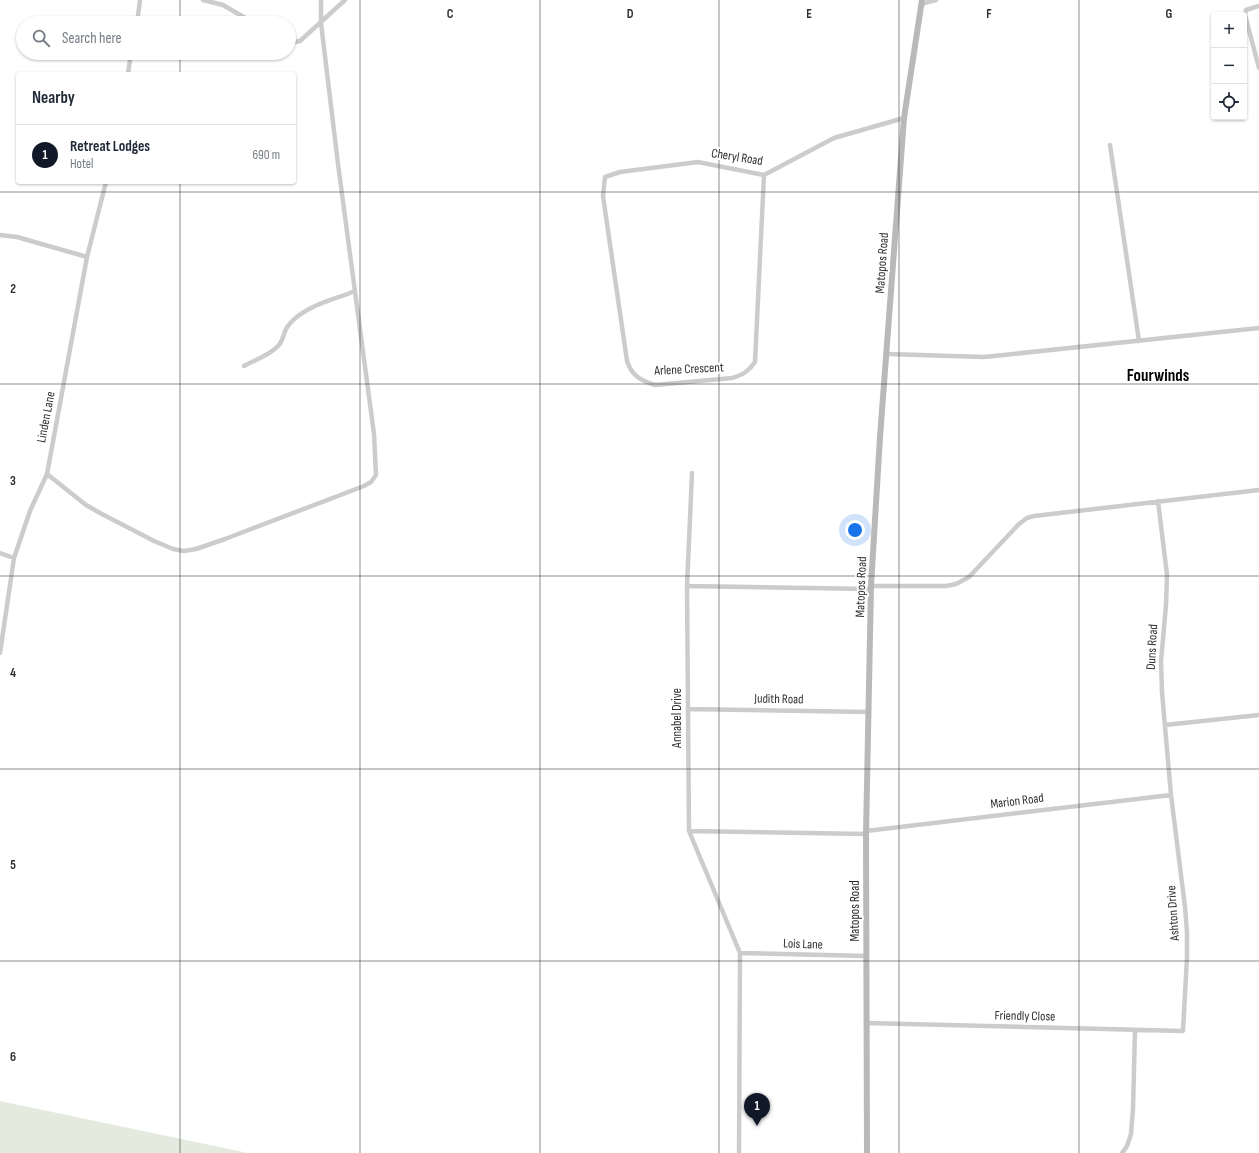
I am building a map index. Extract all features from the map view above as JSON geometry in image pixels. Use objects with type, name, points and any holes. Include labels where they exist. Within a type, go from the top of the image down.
[{"type":"main road","name":"Matopos Road","points":[[867,1153],[866,832],[871,587],[878,461],[904,118],[922,2]]},
{"type":"street","points":[[137,16],[140,0]]},
{"type":"street","points":[[203,0],[223,5],[242,16]]},
{"type":"street","points":[[47,474],[86,505],[100,513],[154,541],[173,549],[184,551],[196,549],[225,539],[364,486],[376,475],[374,434],[338,164],[321,23],[321,0]]},
{"type":"street","points":[[296,42],[300,41],[345,0]]},
{"type":"street","points":[[922,2],[936,0]]},
{"type":"street","points":[[1259,6],[1246,10],[1245,15],[1259,68]]},
{"type":"street","points":[[128,72],[130,60]]},
{"type":"street","name":"Cheryl Road","points":[[605,177],[620,172],[698,162],[764,175],[834,138],[904,118]]},
{"type":"street","points":[[1110,145],[1139,341]]},
{"type":"street","name":"Arlene Crescent","points":[[605,177],[603,196],[627,361],[630,371],[643,381],[655,385],[732,378],[742,375],[755,362],[764,175]]},
{"type":"street","name":"Linden Lane","points":[[0,653],[14,558],[30,511],[47,474],[88,257],[106,184]]},
{"type":"street","points":[[0,235],[17,237],[88,257]]},
{"type":"street","points":[[244,366],[270,353],[278,346],[290,323],[298,316],[311,308],[355,291]]},
{"type":"street","points":[[887,354],[984,357],[1259,328]]},
{"type":"street","name":"Annabel Drive","points":[[692,473],[687,586],[689,831],[740,953]]},
{"type":"street","points":[[687,586],[946,586],[956,584],[969,577],[1019,524],[1027,518],[1040,514],[1259,490]]},
{"type":"street","name":"Duns Road","points":[[1158,501],[1166,575],[1166,605],[1161,662],[1162,692],[1171,795]]},
{"type":"street","points":[[0,553],[14,558]]},
{"type":"street","name":"Judith Road","points":[[688,709],[869,712]]},
{"type":"street","points":[[1165,725],[1259,715]]},
{"type":"street","name":"Marion Road","points":[[689,831],[866,832],[1171,795]]},
{"type":"street","name":"Ashton Drive","points":[[1171,795],[1187,932],[1183,1031]]},
{"type":"street","points":[[739,1153],[740,953]]},
{"type":"street","name":"Lois Lane","points":[[740,953],[866,956]]},
{"type":"street","name":"Friendly Close","points":[[866,1023],[1183,1031]]},
{"type":"street","points":[[1122,1153],[1127,1146],[1131,1134],[1135,1030]]},
{"type":"shaded area","points":[[0,1101],[248,1153],[0,1153]]},
{"type":"place","name":"Retreat Lodges","points":[[757,1126]]},
{"type":"district","name":"Fourwinds","points":[[1158,376]]}]
